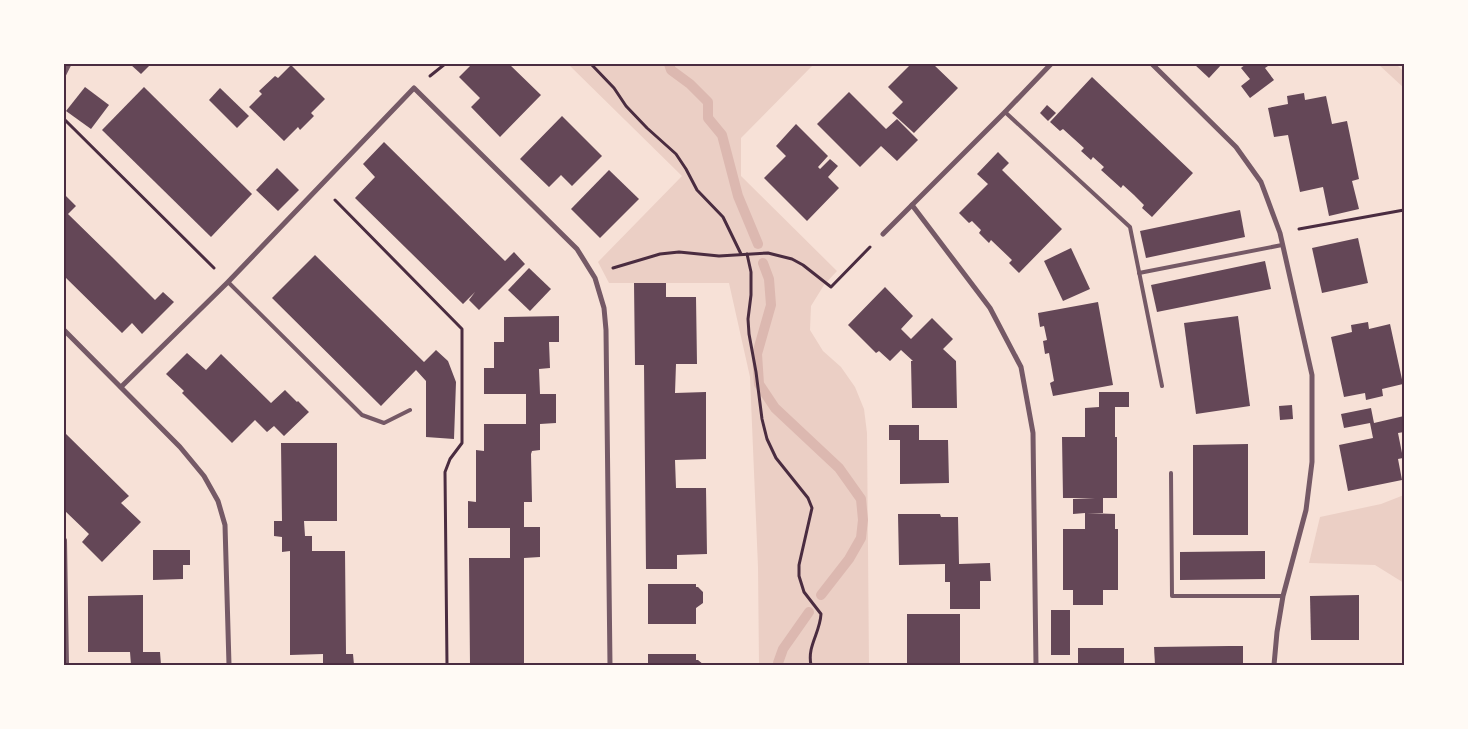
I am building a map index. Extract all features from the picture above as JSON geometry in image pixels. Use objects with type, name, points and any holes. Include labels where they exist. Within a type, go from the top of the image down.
[{"type":"street","points":[[64,74],[69,64]]},
{"type":"street","points":[[883,234],[1051,64]]},
{"type":"street","points":[[1152,64],[1236,147],[1261,182],[1280,233],[1312,375],[1312,462],[1306,510],[1283,596],[1274,665]]},
{"type":"street","points":[[121,387],[228,282],[414,88],[576,249],[595,278],[604,308],[606,330],[610,665]]},
{"type":"street","points":[[912,204],[990,308],[1021,367],[1033,433],[1036,665]]},
{"type":"street","points":[[64,330],[180,447],[204,476],[218,501],[225,525],[228,665]]},
{"type":"lane","points":[[1005,112],[1130,227],[1162,386]]},
{"type":"lane","points":[[1139,273],[1282,245]]},
{"type":"lane","points":[[228,282],[362,415],[384,423],[410,410]]},
{"type":"lane","points":[[1171,473],[1172,596],[1283,596]]},
{"type":"lane","points":[[64,539],[66,665]]},
{"type":"path","points":[[591,64],[614,88],[626,106],[676,154],[697,190],[723,217],[741,254]]},
{"type":"path","points":[[64,119],[228,282]]},
{"type":"path","points":[[1280,233],[1404,210]]},
{"type":"path","points":[[595,278],[613,268],[660,254],[679,252],[719,256],[768,253],[792,259],[803,265],[830,287],[883,234]]},
{"type":"path","points":[[747,254],[751,272],[749,334],[762,420],[767,439],[776,458],[808,498],[812,508],[799,576],[804,592],[821,614],[820,624],[810,648],[809,658],[811,665]]},
{"type":"shaded area","points":[[568,64],[814,64],[741,138],[741,176],[837,271],[824,285],[811,306],[810,330],[823,351],[841,367],[855,387],[864,409],[867,433],[869,665],[759,665],[758,567],[750,377],[729,283],[609,283],[598,262],[682,176]]},
{"type":"shaded area","points":[[1378,64],[1396,64],[1404,72],[1404,88]]},
{"type":"shaded area","points":[[1404,495],[1404,583],[1375,565],[1309,563],[1320,517],[1381,504]]},
{"type":"building","points":[[130,64],[151,64],[141,74]]},
{"type":"building","points":[[472,64],[509,64],[541,95],[500,137],[471,107],[480,98],[459,77]]},
{"type":"building","points":[[911,64],[933,64],[958,88],[914,133],[892,113],[903,102],[888,87]]},
{"type":"building","points":[[1194,64],[1222,64],[1209,78]]},
{"type":"building","points":[[1246,64],[1271,64],[1265,68],[1274,80],[1250,98],[1241,86],[1250,79],[1241,68]]},
{"type":"building","points":[[291,65],[325,99],[311,113],[314,116],[300,130],[298,127],[284,141],[249,107],[262,94],[259,91],[275,76],[278,78]]},
{"type":"building","points":[[1092,77],[1193,173],[1152,217],[1142,208],[1144,205],[1134,195],[1123,185],[1121,188],[1101,170],[1104,167],[1093,157],[1091,160],[1081,151],[1084,148],[1063,129],[1060,131],[1050,122]]},
{"type":"building","points":[[85,87],[109,105],[91,129],[66,111]]},
{"type":"building","points":[[144,87],[252,194],[211,237],[102,130]]},
{"type":"building","points":[[220,88],[249,116],[237,128],[209,100]]},
{"type":"building","points":[[849,92],[886,129],[897,119],[918,140],[897,161],[881,146],[860,167],[817,124]]},
{"type":"building","points":[[1304,93],[1305,100],[1326,96],[1332,124],[1347,121],[1359,179],[1352,181],[1359,209],[1329,216],[1323,187],[1300,192],[1288,135],[1274,137],[1268,108],[1288,104],[1287,96]]},
{"type":"building","points":[[1047,105],[1056,113],[1048,121],[1040,113]]},
{"type":"building","points":[[562,116],[602,156],[572,186],[561,175],[549,187],[520,159]]},
{"type":"building","points":[[796,124],[828,156],[818,167],[820,169],[830,159],[838,166],[828,177],[839,188],[807,221],[764,178],[786,156],[776,146]]},
{"type":"building","points":[[384,142],[505,261],[514,252],[525,264],[479,310],[469,300],[475,292],[463,304],[355,198],[375,177],[363,164]]},
{"type":"building","points":[[998,152],[1009,163],[1002,170],[1062,229],[1019,273],[1009,263],[1012,260],[991,240],[989,243],[979,233],[981,230],[972,221],[969,223],[959,213],[988,184],[977,174]]},
{"type":"building","points":[[277,168],[299,190],[278,211],[256,190]]},
{"type":"building","points":[[609,170],[639,199],[600,238],[571,209]]},
{"type":"building","points":[[64,194],[76,206],[68,214],[155,300],[163,292],[174,302],[142,334],[132,323],[122,333],[64,276]]},
{"type":"building","points":[[1240,210],[1245,237],[1146,258],[1140,231]]},
{"type":"building","points":[[1358,238],[1368,283],[1322,293],[1312,248]]},
{"type":"building","points":[[1071,248],[1090,289],[1063,301],[1044,261]]},
{"type":"building","points":[[315,255],[424,362],[436,350],[448,361],[456,382],[454,439],[426,437],[426,381],[416,370],[381,406],[272,298]]},
{"type":"building","points":[[1265,261],[1271,289],[1157,312],[1151,285]]},
{"type":"building","points":[[529,268],[551,289],[530,311],[508,290]]},
{"type":"building","points":[[634,283],[666,283],[666,297],[696,297],[697,364],[676,364],[675,393],[706,392],[706,459],[675,460],[676,488],[706,488],[707,554],[677,555],[677,569],[646,569],[644,365],[635,365]]},
{"type":"building","points":[[885,287],[913,316],[901,329],[911,339],[932,318],[953,339],[943,349],[956,361],[957,408],[912,408],[911,361],[913,361],[901,350],[890,361],[879,351],[876,353],[848,325]]},
{"type":"building","points":[[1098,302],[1113,385],[1053,396],[1050,383],[1054,381],[1049,353],[1045,354],[1043,341],[1047,340],[1044,326],[1040,327],[1038,313]]},
{"type":"building","points":[[559,316],[559,342],[549,342],[550,368],[539,369],[540,394],[556,394],[556,423],[540,424],[540,450],[532,451],[531,454],[532,502],[524,502],[524,527],[540,527],[540,557],[524,558],[524,665],[470,665],[469,558],[510,558],[510,528],[468,528],[468,501],[476,502],[476,450],[484,451],[484,424],[526,424],[526,394],[484,394],[484,368],[494,368],[494,342],[504,342],[504,317]]},
{"type":"building","points":[[1238,316],[1250,406],[1196,414],[1184,323]]},
{"type":"building","points":[[1368,322],[1369,329],[1390,324],[1403,384],[1382,389],[1383,396],[1366,400],[1365,393],[1344,397],[1331,337],[1352,332],[1351,325]]},
{"type":"building","points":[[187,353],[206,370],[221,354],[271,403],[285,390],[309,412],[284,436],[274,426],[267,432],[255,420],[232,443],[182,393],[184,391],[166,374]]},
{"type":"building","points":[[1099,392],[1129,392],[1129,407],[1115,407],[1117,498],[1103,498],[1103,513],[1087,513],[1115,514],[1115,529],[1118,529],[1118,590],[1103,590],[1103,605],[1073,605],[1073,590],[1063,590],[1063,529],[1085,529],[1085,513],[1073,514],[1073,499],[1095,498],[1063,498],[1062,437],[1085,437],[1085,408],[1099,407]]},
{"type":"building","points":[[1292,405],[1293,419],[1280,420],[1279,406]]},
{"type":"building","points":[[1371,408],[1374,423],[1404,416],[1404,432],[1398,433],[1403,458],[1398,459],[1402,480],[1348,491],[1339,445],[1373,438],[1370,423],[1344,428],[1341,414]]},
{"type":"building","points":[[889,425],[919,425],[919,440],[948,440],[949,483],[900,484],[900,440],[889,440]]},
{"type":"building","points":[[64,432],[129,496],[121,503],[141,522],[102,562],[82,542],[89,534],[64,510]]},
{"type":"building","points":[[281,443],[337,443],[337,521],[304,521],[305,536],[312,536],[312,551],[345,551],[346,654],[353,654],[354,665],[323,665],[323,654],[290,655],[290,551],[282,552],[282,537],[274,536],[274,521],[282,521]]},
{"type":"building","points":[[1248,444],[1248,535],[1193,535],[1193,445]]},
{"type":"building","points":[[898,514],[940,514],[941,517],[958,517],[959,564],[990,563],[991,581],[980,581],[980,609],[950,609],[950,582],[945,582],[945,564],[899,565]]},
{"type":"building","points":[[153,550],[190,550],[190,565],[183,565],[183,579],[153,580]]},
{"type":"building","points":[[1265,551],[1265,579],[1180,580],[1180,552]]},
{"type":"building","points":[[648,584],[696,584],[696,587],[703,592],[703,603],[696,608],[696,624],[648,624]]},
{"type":"building","points":[[143,595],[143,652],[160,652],[161,665],[131,665],[130,652],[88,652],[88,596]]},
{"type":"building","points":[[1359,595],[1359,640],[1311,640],[1310,596]]},
{"type":"building","points":[[1051,610],[1070,610],[1070,655],[1051,655]]},
{"type":"building","points":[[907,614],[960,614],[960,665],[907,665]]},
{"type":"building","points":[[1243,646],[1243,665],[1155,665],[1154,647]]},
{"type":"building","points":[[1078,648],[1124,648],[1124,665],[1078,665]]},
{"type":"building","points":[[648,654],[696,654],[696,660],[704,665],[648,665]]},
{"type":"waterway","points":[[669,64],[671,70],[690,84],[708,102],[708,118],[722,135],[738,196],[758,244]]},
{"type":"waterway","points":[[763,263],[769,279],[771,305],[757,354],[759,384],[775,408],[839,468],[861,499],[863,520],[861,538],[849,559],[821,595]]},
{"type":"waterway","points":[[778,663],[783,649],[809,612]]}]
